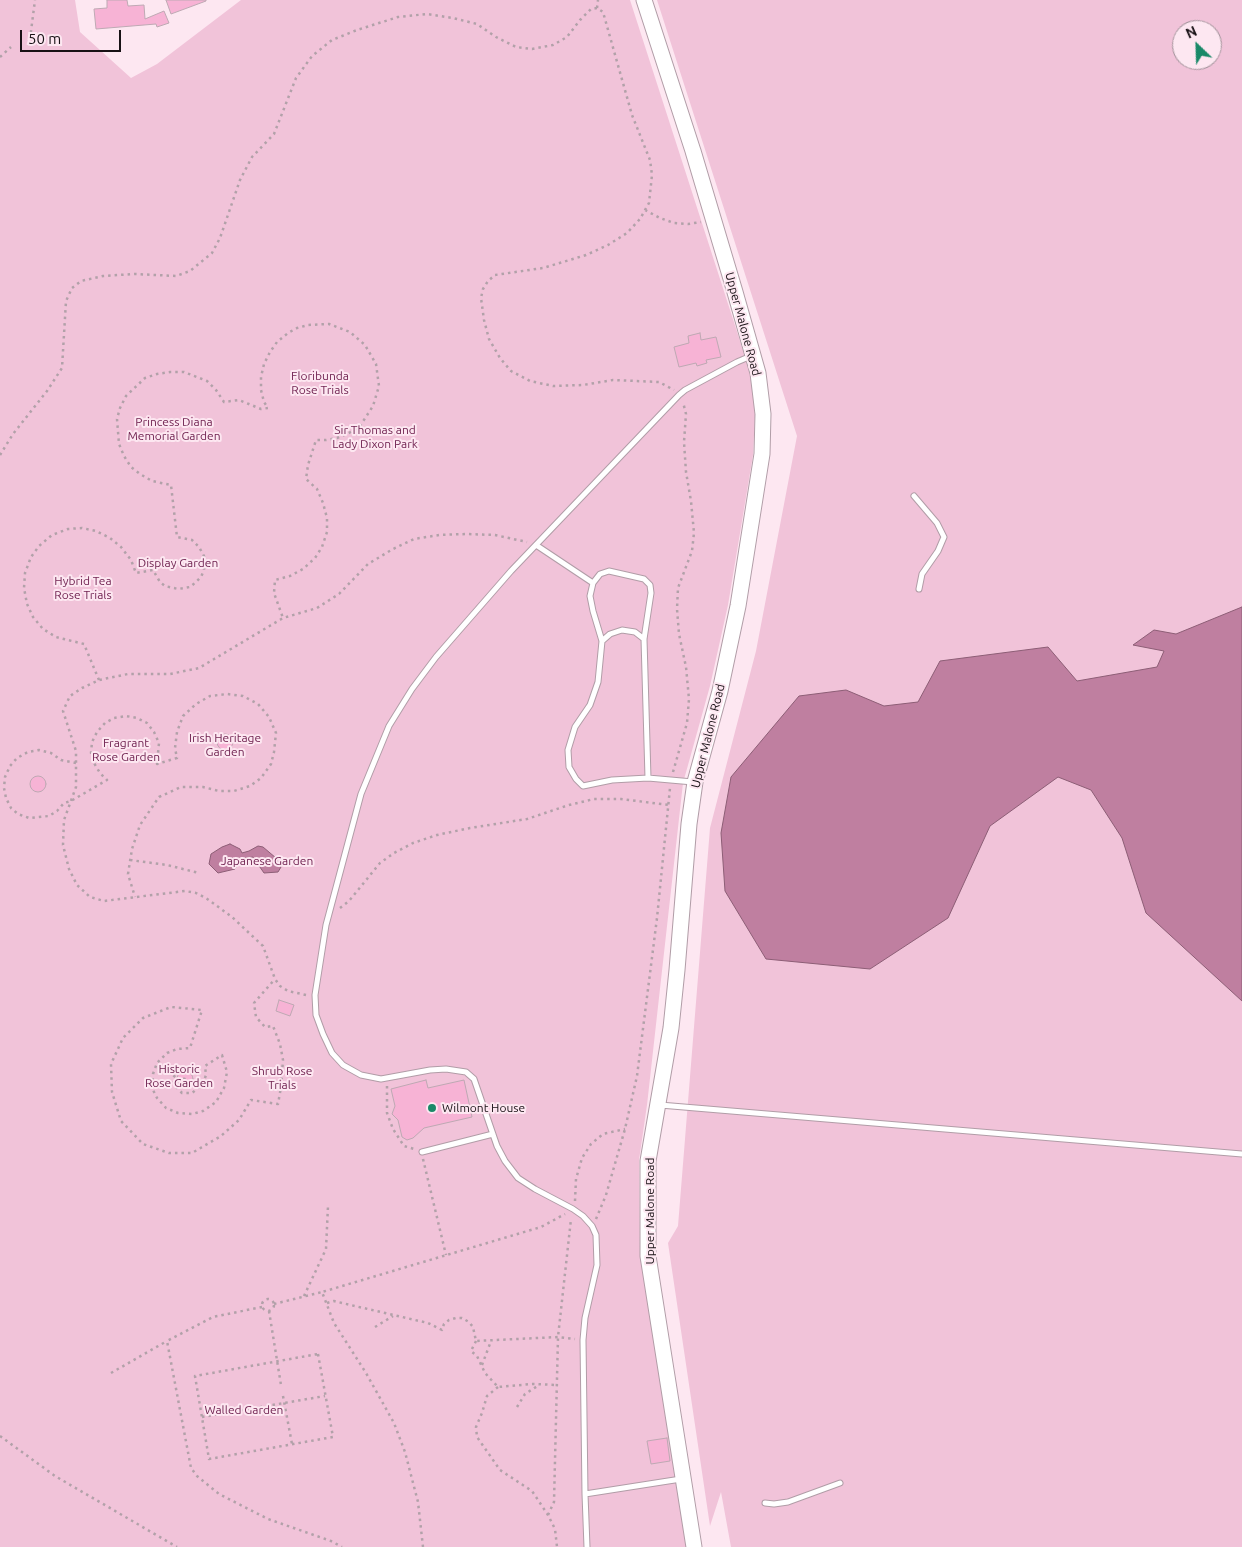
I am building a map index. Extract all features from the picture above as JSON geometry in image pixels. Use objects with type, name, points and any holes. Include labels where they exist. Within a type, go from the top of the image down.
[{"type":"main road","name":"Upper Malone Road","points":[[644,0],[693,150],[758,373],[763,414],[762,454],[738,606],[720,691],[695,782],[689,824],[672,1019],[648,1161],[648,1256],[694,1547]]},
{"type":"lane","points":[[587,1547],[583,1340],[597,1264],[596,1236],[592,1226],[583,1216],[518,1178],[505,1162],[497,1146],[474,1079],[466,1072],[446,1069],[430,1070],[381,1079],[361,1075],[343,1065],[332,1053],[316,1015],[314,995],[330,912],[361,794],[389,726],[412,689],[436,657],[536,545],[679,395],[737,362],[753,356]]},
{"type":"lane","points":[[914,496],[937,523],[944,537],[938,551],[922,574],[918,590]]},
{"type":"lane","points":[[536,545],[593,583]]},
{"type":"lane","points":[[648,778],[644,639],[651,593],[650,585],[644,579],[609,571],[600,574],[593,583],[590,596],[602,641],[598,682],[590,704],[575,727],[568,750],[569,767],[583,786],[612,780],[648,778],[695,782]]},
{"type":"lane","points":[[602,641],[610,634],[622,630],[635,632],[644,639]]},
{"type":"lane","points":[[657,1105],[1242,1154]]},
{"type":"lane","points":[[422,1152],[493,1134]]},
{"type":"lane","points":[[585,1494],[684,1478]]},
{"type":"lane","points":[[765,1503],[788,1502],[840,1484]]},
{"type":"path","points":[[30,39],[35,0]]},
{"type":"path","points":[[597,8],[598,0]]},
{"type":"path","points":[[0,455],[12,434],[47,391],[62,368],[66,301],[72,288],[82,281],[103,276],[135,274],[176,276],[190,271],[212,253],[220,238],[240,180],[252,157],[274,134],[296,78],[312,56],[332,40],[398,17],[427,14],[477,24],[496,37],[516,47],[532,49],[553,46],[567,37],[591,9],[597,8],[603,12],[632,115],[650,160],[652,187],[649,203],[640,219],[626,233],[608,245],[586,255],[543,268],[495,275],[483,289],[481,298],[489,339],[500,358],[511,371],[530,381],[553,386],[583,385],[613,380],[660,382],[679,395],[686,414],[684,442],[694,534],[692,552],[678,588],[677,609],[689,699],[686,723],[671,779],[649,988],[637,1076],[625,1129],[606,1196],[592,1226]]},
{"type":"path","points":[[0,57],[11,47]]},
{"type":"path","points":[[645,210],[674,223],[688,224],[714,220]]},
{"type":"path","points":[[99,680],[84,644],[56,637],[43,629],[33,617],[26,604],[25,573],[31,557],[39,546],[52,535],[68,529],[82,528],[96,531],[110,538],[121,547],[131,560],[136,573],[153,570],[160,582],[165,586],[178,590],[190,587],[201,578],[204,570],[204,556],[198,547],[192,540],[177,537],[170,485],[152,481],[140,474],[131,467],[124,456],[119,444],[117,419],[126,396],[145,378],[156,374],[184,372],[207,381],[224,402],[239,400],[261,408],[268,408],[264,402],[261,390],[262,377],[270,352],[277,342],[292,331],[308,325],[329,324],[350,332],[365,345],[376,364],[378,386],[373,406],[360,426],[349,434],[337,438],[316,440],[306,478],[317,489],[323,503],[327,518],[327,532],[322,547],[315,558],[303,569],[290,576],[275,580],[274,593],[283,618]]},
{"type":"path","points":[[314,995],[288,991],[280,986],[275,979],[263,946],[232,917],[196,893],[184,891],[104,901],[90,897],[77,885],[69,868],[63,845],[64,820],[76,787],[76,750],[63,711],[70,696],[99,680],[128,674],[170,674],[199,668],[283,618],[317,608],[339,594],[368,564],[392,549],[414,539],[439,535],[485,534],[523,540],[536,545]]},
{"type":"path","points":[[76,763],[61,760],[51,753],[40,750],[28,752],[17,758],[10,766],[5,777],[4,788],[11,808],[18,814],[29,818],[49,816],[64,803],[71,801],[107,780],[94,763],[91,753],[92,742],[97,732],[105,723],[114,718],[126,716],[137,718],[147,723],[159,743],[157,764],[177,758],[175,748],[177,732],[183,716],[196,704],[210,696],[227,694],[243,696],[258,704],[269,717],[276,733],[270,764],[261,778],[250,786],[234,791],[181,787],[159,797],[140,824],[130,860],[128,874],[135,898]]},
{"type":"path","points":[[330,912],[348,902],[380,863],[413,843],[437,835],[527,819],[594,799],[620,799],[669,805]]},
{"type":"path","points":[[130,860],[167,865],[199,873]]},
{"type":"path","points":[[184,1080],[187,1069],[179,1070],[173,1078],[175,1086],[182,1093],[192,1093],[203,1084],[206,1075],[205,1066],[222,1055],[227,1072],[224,1088],[216,1102],[203,1111],[192,1114],[178,1113],[166,1108],[157,1098],[152,1088],[153,1074],[157,1063],[167,1053],[178,1049],[190,1048],[202,1010],[171,1007],[143,1018],[124,1038],[111,1064],[112,1092],[121,1121],[143,1144],[169,1153],[192,1153],[221,1136],[239,1120],[251,1100],[278,1104],[282,1060],[280,1044],[273,1026],[265,1027],[256,1017],[254,1003],[275,979]]},
{"type":"path","points":[[387,1078],[387,1113],[393,1129],[404,1146],[422,1152],[446,1255]]},
{"type":"path","points":[[548,1515],[554,1502],[558,1337],[572,1209],[576,1199],[576,1179],[582,1158],[590,1144],[603,1134],[625,1129]]},
{"type":"path","points":[[304,1296],[326,1250],[328,1206]]},
{"type":"path","points":[[274,1304],[322,1292],[541,1227],[572,1209]]},
{"type":"path","points":[[322,1292],[334,1323],[366,1373],[394,1423],[406,1452],[418,1502],[423,1547]]},
{"type":"path","points":[[262,1307],[262,1303],[266,1299],[270,1299],[274,1304]]},
{"type":"path","points":[[327,1303],[342,1303],[428,1323],[442,1330],[444,1324],[449,1320],[462,1318],[473,1327],[476,1341],[471,1351],[477,1356],[491,1381],[498,1387]]},
{"type":"path","points":[[269,1311],[272,1310],[274,1304]]},
{"type":"path","points":[[262,1307],[264,1310],[269,1311]]},
{"type":"path","points":[[111,1373],[213,1317],[262,1307]]},
{"type":"path","points":[[269,1311],[281,1385]]},
{"type":"path","points":[[374,1328],[395,1316]]},
{"type":"path","points":[[476,1341],[558,1337],[583,1340]]},
{"type":"path","points":[[167,1341],[191,1468],[197,1476],[219,1494],[268,1519],[331,1541],[342,1547]]},
{"type":"path","points":[[482,1366],[491,1341]]},
{"type":"path","points":[[318,1354],[332,1437],[209,1459],[195,1376],[277,1361],[318,1354]]},
{"type":"path","points":[[557,1385],[540,1384],[498,1387],[487,1396],[476,1427],[477,1437],[500,1470],[532,1491],[555,1529],[557,1547]]},
{"type":"path","points":[[517,1407],[525,1394],[540,1384]]},
{"type":"path","points":[[283,1396],[292,1444]]},
{"type":"path","points":[[202,1417],[325,1396]]},
{"type":"path","points":[[0,1436],[55,1476],[177,1547]]},
{"type":"green space","name":"Sir Thomas and Lady Dixon Park","points":[[0,0],[75,0],[80,32],[131,78],[157,64],[241,0],[630,0],[751,375],[755,415],[753,455],[728,605],[710,686],[683,783],[647,1105],[639,1160],[640,1256],[691,1547],[0,1547]]},
{"type":"green space","points":[[657,0],[1242,0],[1242,1547],[731,1547],[721,1492],[710,1526],[668,1243],[678,1226],[710,828],[756,651],[797,436]]},
{"type":"shaded area","points":[[1242,607],[1242,1001],[1146,913],[1122,838],[1091,790],[1058,777],[990,826],[948,918],[870,969],[766,959],[725,891],[721,833],[731,777],[799,696],[846,690],[884,706],[918,702],[940,661],[1048,647],[1077,681],[1157,667],[1164,651],[1133,645],[1154,630],[1176,634]]},
{"type":"shaded area","points":[[230,844],[240,849],[242,853],[258,846],[263,847],[276,858],[281,867],[278,872],[264,873],[253,857],[241,859],[235,869],[218,873],[209,864],[211,854]]},
{"type":"building","points":[[107,0],[127,0],[128,6],[144,5],[145,19],[164,11],[169,23],[157,27],[156,24],[96,29],[94,9],[107,8]]},
{"type":"building","points":[[166,0],[206,0],[206,1],[171,14]]},
{"type":"building","points":[[700,333],[701,340],[716,337],[721,357],[706,360],[707,363],[697,366],[696,363],[679,367],[674,347],[689,343],[688,336]]},
{"type":"building","points":[[222,734],[228,734],[233,739],[231,748],[222,750],[217,745],[217,739]]},
{"type":"building","points":[[38,776],[44,778],[46,784],[44,790],[38,792],[32,790],[30,784],[32,778]]},
{"type":"building","points":[[279,1000],[294,1005],[290,1016],[276,1011]]},
{"type":"building","points":[[182,1071],[188,1071],[193,1076],[191,1085],[182,1087],[177,1082],[177,1076]]},
{"type":"building","name":"Wilmont House","points":[[426,1080],[428,1088],[464,1080],[472,1117],[424,1128],[413,1138],[407,1140],[402,1137],[398,1120],[392,1114],[395,1106],[391,1089]]},
{"type":"building","points":[[667,1438],[670,1461],[651,1464],[647,1441]]},
{"type":"place","name":"Wilmont House","points":[[432,1108]]},
{"type":"park label","name":"Floribunda Rose Trials","points":[[320,383]]},
{"type":"park label","name":"Princess Diana Memorial Garden","points":[[174,429]]},
{"type":"park label","name":"Display Garden","points":[[178,563]]},
{"type":"park label","name":"Hybrid Tea Rose Trials","points":[[83,588]]},
{"type":"park label","name":"Irish Heritage Garden","points":[[225,745]]},
{"type":"park label","name":"Fragrant Rose Garden","points":[[126,750]]},
{"type":"park label","name":"Japanese Garden","points":[[267,861]]},
{"type":"park label","name":"Historic Rose Garden","points":[[179,1076]]},
{"type":"park label","name":"Shrub Rose Trials","points":[[282,1078]]},
{"type":"park label","name":"Walled Garden","points":[[244,1410]]}]
